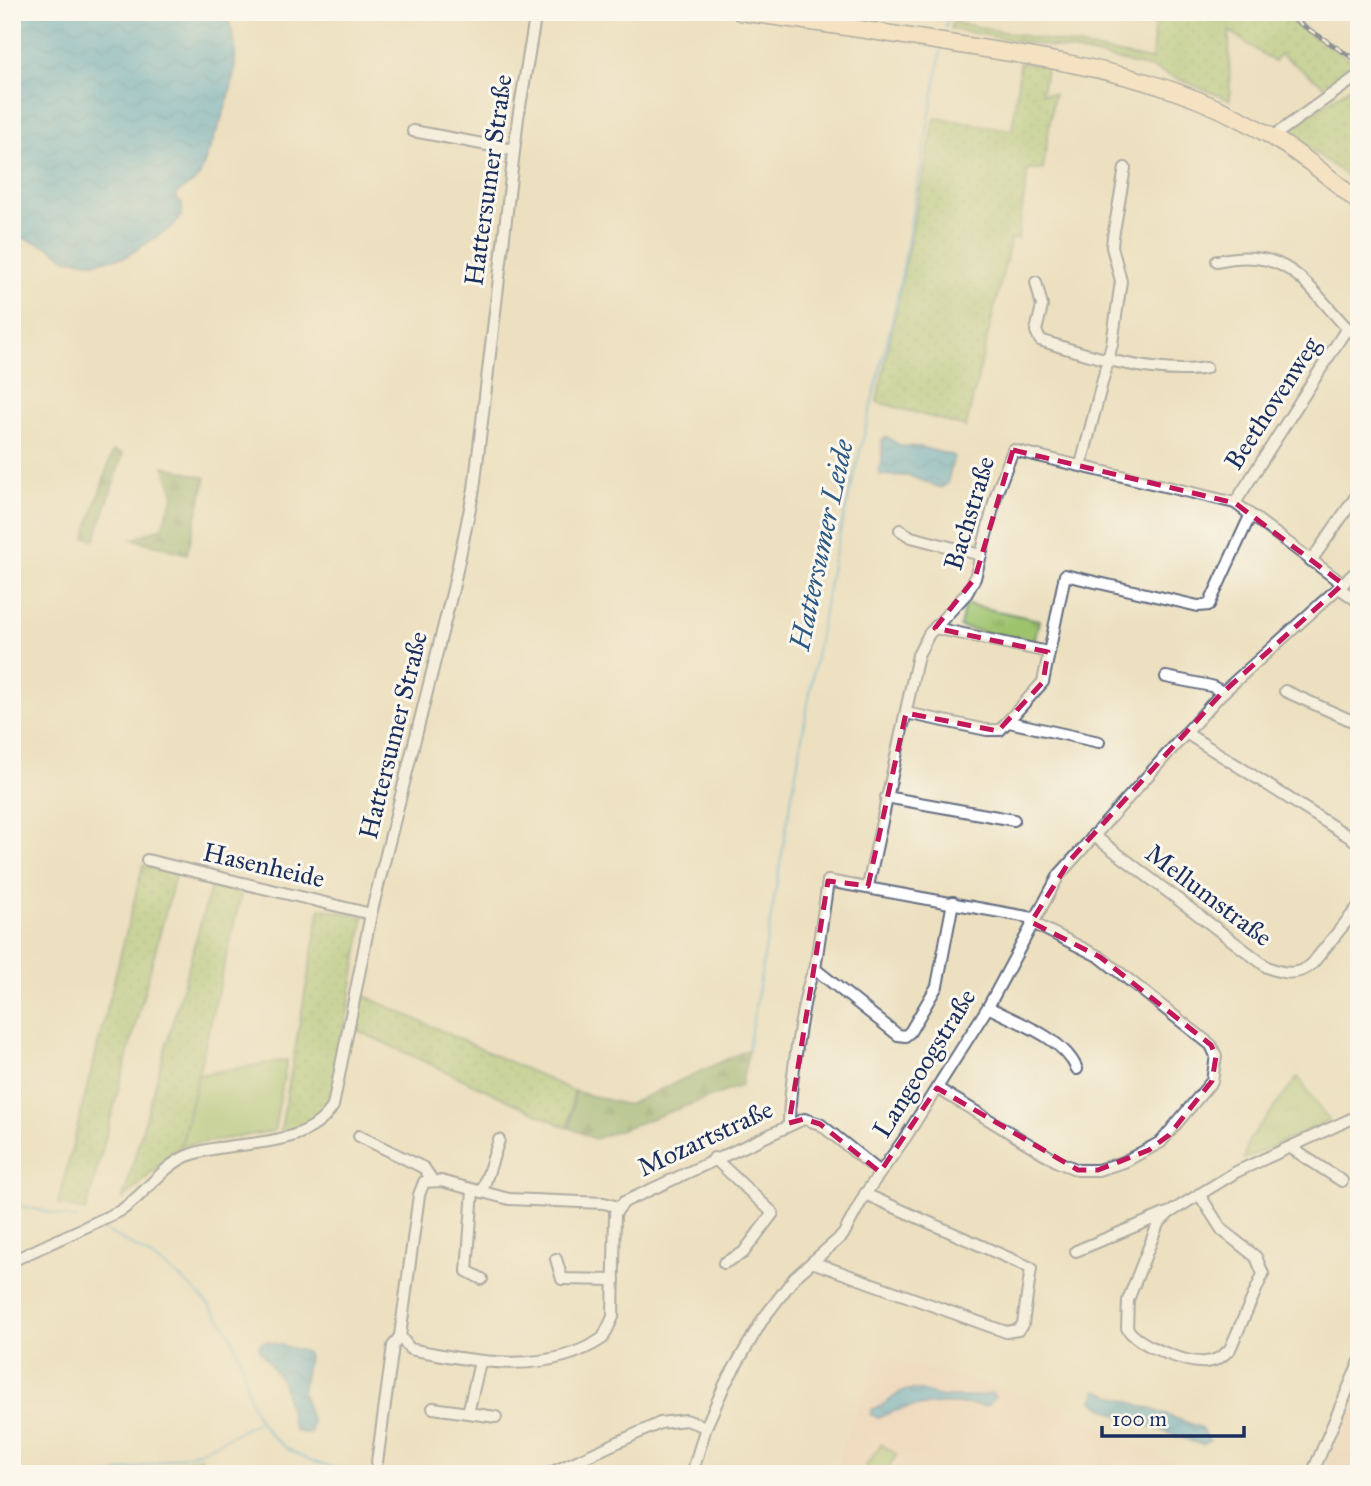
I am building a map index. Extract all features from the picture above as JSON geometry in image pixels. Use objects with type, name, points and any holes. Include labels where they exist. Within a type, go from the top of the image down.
[{"type":"main road","points":[[740,12],[1107,69],[1188,95],[1272,137],[1359,203]]},
{"type":"street","name":"Hattersumer Straße","points":[[12,1261],[120,1211],[136,1201],[185,1157],[202,1151],[280,1140],[327,1116],[336,1095],[372,914],[453,589],[474,489],[491,326],[514,150],[536,12]]},
{"type":"street","points":[[1272,137],[1359,75]]},
{"type":"street","points":[[413,131],[514,150]]},
{"type":"street","points":[[1081,465],[1109,358],[1121,281],[1112,247],[1125,168]]},
{"type":"street","name":"Beethovenweg","points":[[1217,261],[1241,255],[1287,265],[1359,338]]},
{"type":"street","points":[[1036,282],[1042,306],[1036,331],[1040,340],[1109,358],[1183,372],[1206,368]]},
{"type":"street","name":"Beethovenweg","points":[[1235,503],[1347,328]]},
{"type":"street","name":"Bachstraße","points":[[868,887],[918,655],[935,628],[967,593],[981,555],[997,492],[1013,450],[1235,503],[1359,602]]},
{"type":"street","points":[[1311,561],[1359,492]]},
{"type":"street","points":[[906,713],[995,731],[1009,722],[1042,682],[1065,575],[1198,606],[1209,605],[1250,516]]},
{"type":"street","points":[[900,530],[911,537],[981,555]]},
{"type":"street","name":"Langeoogstraße","points":[[692,1474],[706,1427],[725,1384],[763,1319],[795,1277],[843,1235],[865,1194],[988,1007],[1032,920],[1059,875],[1223,692],[1359,569]]},
{"type":"street","points":[[935,628],[1048,652]]},
{"type":"street","points":[[1166,677],[1211,686],[1223,692]]},
{"type":"street","points":[[1285,691],[1359,724]]},
{"type":"street","points":[[1009,722],[1099,742]]},
{"type":"street","points":[[1186,733],[1359,844]]},
{"type":"street","points":[[886,797],[1014,820]]},
{"type":"street","name":"Mellumstraße","points":[[1093,835],[1267,967],[1281,973],[1304,970],[1312,964],[1359,906]]},
{"type":"street","name":"Hasenheide","points":[[146,860],[372,914]]},
{"type":"street","points":[[789,1124],[805,1003],[810,976],[815,969],[828,881],[953,902],[1032,920],[1100,957],[1211,1045],[1217,1069],[1212,1081],[1161,1142],[1124,1162],[1098,1170],[1078,1170],[1058,1162],[937,1088]]},
{"type":"street","points":[[815,969],[898,1035],[905,1036],[937,986],[953,902]]},
{"type":"street","points":[[988,1007],[1051,1040],[1071,1055],[1077,1069]]},
{"type":"street","name":"Mozartstraße","points":[[432,1180],[509,1199],[604,1203],[618,1207],[715,1158],[804,1119],[820,1124],[880,1172]]},
{"type":"street","points":[[1076,1251],[1169,1213],[1236,1172],[1342,1123],[1351,1119],[1359,1121]]},
{"type":"street","points":[[359,1136],[425,1168],[432,1180],[424,1182],[419,1195],[400,1336],[393,1346],[377,1462]]},
{"type":"street","points":[[482,1279],[467,1271],[478,1191],[499,1140]]},
{"type":"street","points":[[1291,1148],[1342,1181]]},
{"type":"street","points":[[715,1158],[774,1213],[743,1253],[724,1263]]},
{"type":"street","points":[[812,1262],[1006,1332],[1018,1330],[1023,1324],[1031,1268],[865,1194]]},
{"type":"street","points":[[1169,1213],[1158,1224],[1128,1300],[1127,1328],[1140,1342],[1191,1360],[1214,1360],[1230,1349],[1263,1275],[1256,1257],[1222,1230],[1199,1194]]},
{"type":"street","name":"Mozartstraße","points":[[400,1336],[410,1349],[497,1364],[555,1357],[595,1344],[609,1330],[613,1317],[614,1220],[618,1207]]},
{"type":"street","points":[[556,1259],[562,1279],[614,1280]]},
{"type":"street","points":[[468,1413],[480,1362]]},
{"type":"street","points":[[1312,1474],[1359,1363]]},
{"type":"street","points":[[433,1408],[496,1417]]},
{"type":"street","points":[[548,1474],[660,1423],[686,1420],[706,1427]]},
{"type":"highlighted area","points":[[1013,450],[1235,503],[1343,584],[1220,695],[1071,859],[1031,922],[1100,957],[1211,1045],[1216,1056],[1212,1081],[1169,1135],[1149,1150],[1098,1170],[1078,1170],[937,1088],[880,1172],[820,1124],[804,1119],[789,1123],[828,881],[868,886],[906,713],[998,731],[1043,682],[1048,652],[935,628],[975,578]]},
{"type":"shaded area","points":[[877,1355],[1040,1399],[1195,1472],[833,1474]]},
{"type":"shaded area","points":[[1359,1385],[1359,1474],[1321,1474]]},
{"type":"green space","points":[[1155,12],[1275,12],[1359,65],[1359,70],[1329,89],[1280,54],[1274,62],[1229,31],[1230,100],[1151,68],[1087,53],[951,29],[952,22],[1152,60]]},
{"type":"green space","points":[[1020,63],[1047,64],[1042,93],[1054,94],[1043,170],[1028,169],[1018,239],[1011,239],[966,427],[877,402],[935,118],[1012,130]]},
{"type":"green space","points":[[1359,81],[1359,185],[1286,131]]},
{"type":"green space","points":[[113,451],[123,454],[95,540],[85,537]]},
{"type":"green space","points":[[164,466],[206,478],[187,554],[133,539],[162,527],[174,495]]},
{"type":"green space","points":[[965,604],[1039,620],[1034,643],[960,627]]},
{"type":"green space","points":[[143,865],[176,873],[86,1211],[58,1204]]},
{"type":"green space","points":[[212,882],[242,891],[181,1146],[123,1199]]},
{"type":"green space","points":[[320,908],[364,917],[335,1085],[327,1104],[315,1118],[299,1128],[280,1134]]},
{"type":"green space","points":[[361,994],[574,1091],[568,1128],[354,1029]]},
{"type":"green space","points":[[749,1049],[741,1086],[595,1139],[570,1128],[575,1091],[627,1105]]},
{"type":"green space","points":[[287,1060],[274,1131],[181,1146],[198,1075]]},
{"type":"green space","points":[[1298,1077],[1329,1121],[1244,1159],[1249,1140]]},
{"type":"green space","points":[[881,1444],[897,1455],[884,1474],[871,1474],[864,1469]]},
{"type":"green space","points":[[201,1457],[198,1474],[135,1474]]},
{"type":"water","points":[[12,12],[224,12],[235,45],[233,80],[223,115],[201,171],[196,180],[176,194],[176,199],[182,203],[182,214],[172,227],[125,257],[95,262],[67,259],[49,247],[20,237],[12,222]]},
{"type":"water","points":[[887,437],[901,446],[920,447],[954,456],[947,484],[941,488],[910,476],[881,475],[878,470],[882,461],[882,440]]},
{"type":"water","points":[[265,1341],[306,1352],[308,1357],[302,1392],[312,1422],[310,1434],[296,1431],[293,1427],[283,1383],[259,1349],[259,1345]]},
{"type":"water","points":[[907,1390],[946,1397],[992,1393],[995,1397],[985,1406],[930,1405],[903,1409],[878,1418],[870,1414],[872,1409]]},
{"type":"water","points":[[1097,1390],[1200,1427],[1210,1441],[1202,1445],[1115,1414],[1093,1401]]},
{"type":"waterway","name":"Hattersumer Leide","points":[[946,27],[948,12]]},
{"type":"waterway","name":"Hattersumer Leide","points":[[748,1049],[832,565],[897,300],[941,52]]},
{"type":"waterway","points":[[12,1204],[77,1219]]},
{"type":"waterway","points":[[102,1229],[173,1272],[217,1315],[233,1340],[251,1402],[259,1420],[270,1434],[300,1456],[317,1463],[372,1473]]},
{"type":"waterway","points":[[111,1474],[199,1452],[258,1422]]},
{"type":"waterway","points":[[381,1474],[409,1474]]},
{"type":"railway","points":[[1282,12],[1359,62]]}]
